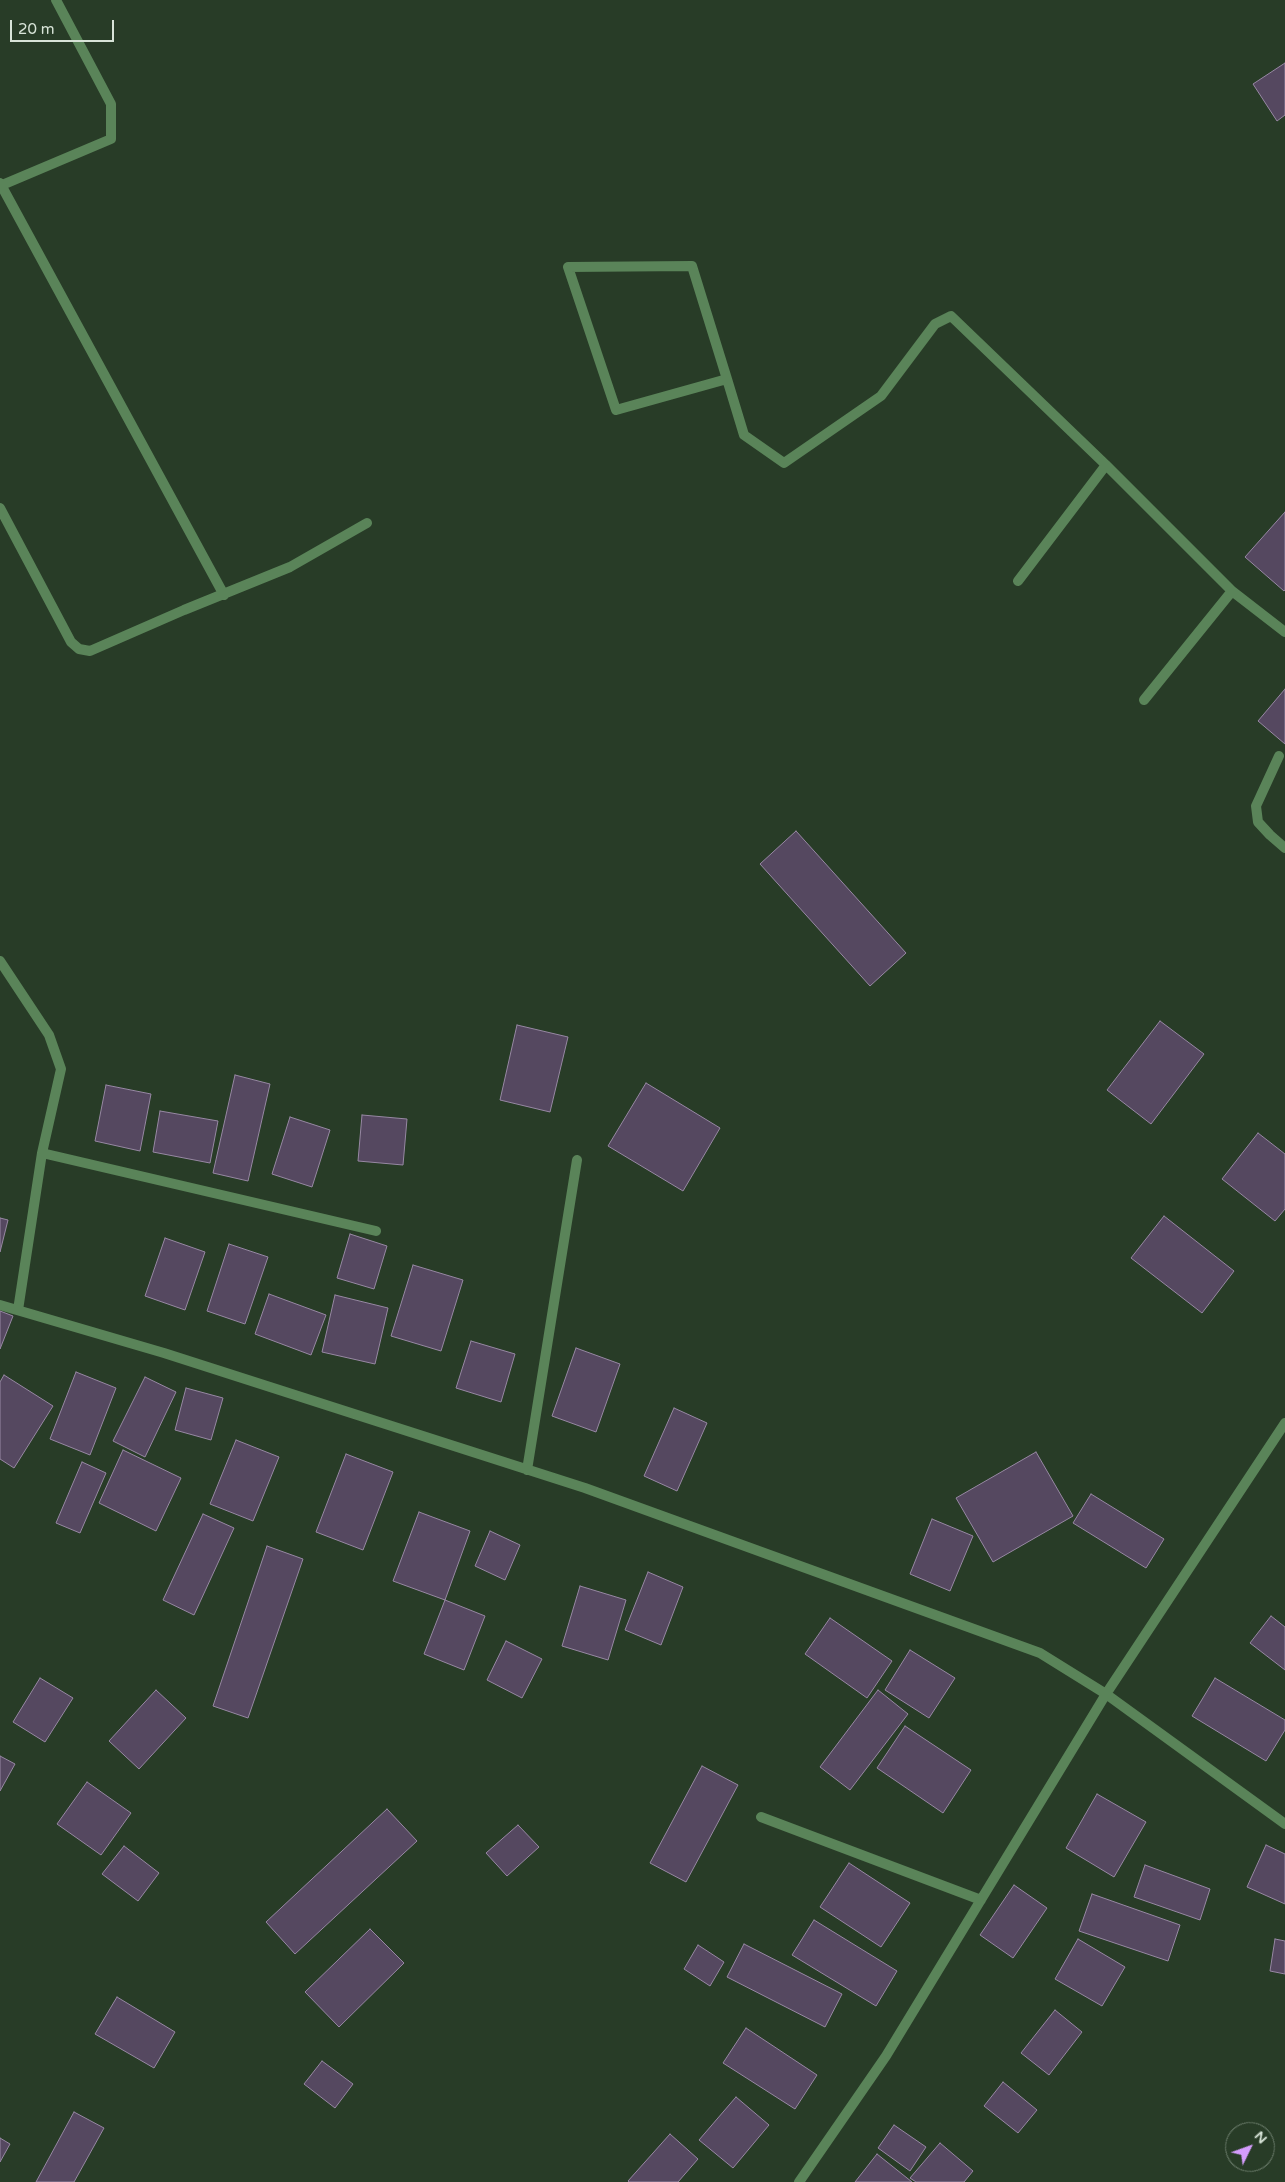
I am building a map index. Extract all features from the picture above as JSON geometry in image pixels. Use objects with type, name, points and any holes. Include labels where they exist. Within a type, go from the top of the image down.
[{"type":"street","points":[[56,0],[111,104],[111,139],[0,185],[224,595]]},
{"type":"street","points":[[727,379],[616,410],[568,267],[692,266],[727,379],[744,435],[784,463],[881,396],[935,324],[951,316],[1106,465],[1232,591],[1285,632]]},
{"type":"street","points":[[1018,581],[1106,465]]},
{"type":"street","points":[[0,508],[71,642],[79,649],[90,651],[290,567],[367,523]]},
{"type":"street","points":[[1144,700],[1232,591]]},
{"type":"street","points":[[1279,756],[1256,806],[1258,822],[1285,848]]},
{"type":"street","points":[[0,961],[49,1035],[61,1069],[42,1152],[18,1310]]},
{"type":"street","points":[[42,1152],[376,1231]]},
{"type":"street","points":[[527,1470],[577,1160]]},
{"type":"street","points":[[0,1305],[164,1353],[585,1488],[1040,1653],[1106,1694],[1285,1824]]},
{"type":"street","points":[[799,2182],[886,2056],[1106,1694],[1285,1423]]},
{"type":"street","points":[[761,1817],[982,1900]]},
{"type":"building","points":[[1285,63],[1285,115],[1277,121],[1253,84]]},
{"type":"building","points":[[1285,512],[1285,590],[1284,591],[1245,557]]},
{"type":"building","points":[[1285,689],[1285,744],[1258,721]]},
{"type":"building","points":[[796,831],[906,953],[870,986],[760,864]]},
{"type":"building","points":[[1160,1021],[1204,1054],[1151,1124],[1107,1090]]},
{"type":"building","points":[[517,1025],[568,1037],[550,1112],[500,1100]]},
{"type":"building","points":[[235,1075],[270,1084],[248,1181],[213,1173]]},
{"type":"building","points":[[646,1083],[720,1128],[683,1191],[608,1146]]},
{"type":"building","points":[[106,1085],[151,1094],[140,1151],[95,1141]]},
{"type":"building","points":[[160,1111],[218,1121],[210,1163],[153,1152]]},
{"type":"building","points":[[362,1115],[407,1119],[403,1165],[358,1161]]},
{"type":"building","points":[[290,1117],[330,1130],[312,1187],[272,1174]]},
{"type":"building","points":[[1258,1133],[1285,1154],[1285,1209],[1275,1221],[1222,1179]]},
{"type":"building","points":[[1164,1216],[1234,1271],[1202,1313],[1131,1258]]},
{"type":"building","points":[[0,1218],[8,1220],[0,1252]]},
{"type":"building","points":[[350,1234],[387,1246],[374,1289],[337,1278]]},
{"type":"building","points":[[165,1238],[205,1252],[185,1310],[145,1296]]},
{"type":"building","points":[[229,1244],[268,1257],[245,1324],[207,1311]]},
{"type":"building","points":[[413,1265],[463,1280],[441,1351],[391,1336]]},
{"type":"building","points":[[269,1294],[326,1315],[311,1355],[255,1334]]},
{"type":"building","points":[[335,1295],[388,1308],[375,1364],[322,1352]]},
{"type":"building","points":[[0,1311],[13,1316],[0,1349]]},
{"type":"building","points":[[471,1341],[515,1354],[501,1402],[456,1388]]},
{"type":"building","points":[[576,1348],[620,1364],[596,1432],[552,1416]]},
{"type":"building","points":[[76,1372],[116,1388],[90,1455],[50,1439]]},
{"type":"building","points":[[4,1375],[53,1406],[14,1468],[0,1459],[0,1382]]},
{"type":"building","points":[[145,1377],[176,1392],[145,1457],[113,1441]]},
{"type":"building","points":[[186,1388],[223,1398],[211,1440],[175,1430]]},
{"type":"building","points":[[674,1408],[707,1423],[677,1491],[644,1476]]},
{"type":"building","points":[[236,1440],[279,1457],[253,1521],[210,1504]]},
{"type":"building","points":[[123,1450],[181,1478],[156,1531],[99,1503]]},
{"type":"building","points":[[1036,1452],[1073,1516],[993,1562],[956,1498]]},
{"type":"building","points":[[346,1454],[393,1472],[363,1550],[316,1532]]},
{"type":"building","points":[[82,1462],[106,1473],[80,1533],[56,1523]]},
{"type":"building","points":[[1091,1494],[1164,1539],[1146,1568],[1073,1523]]},
{"type":"building","points":[[419,1512],[470,1531],[445,1600],[393,1581]]},
{"type":"building","points":[[203,1514],[234,1528],[194,1615],[163,1600]]},
{"type":"building","points":[[932,1519],[973,1536],[950,1591],[910,1574]]},
{"type":"building","points":[[490,1531],[520,1545],[505,1580],[475,1566]]},
{"type":"building","points":[[267,1546],[303,1559],[248,1718],[213,1706]]},
{"type":"building","points":[[648,1572],[683,1587],[661,1645],[625,1630]]},
{"type":"building","points":[[580,1586],[626,1600],[608,1660],[562,1646]]},
{"type":"building","points":[[445,1600],[485,1616],[464,1670],[424,1654]]},
{"type":"building","points":[[1271,1616],[1285,1627],[1285,1670],[1250,1643]]},
{"type":"building","points":[[830,1618],[892,1661],[867,1698],[805,1654]]},
{"type":"building","points":[[506,1641],[542,1659],[522,1698],[487,1680]]},
{"type":"building","points":[[910,1650],[955,1678],[929,1718],[885,1690]]},
{"type":"building","points":[[40,1678],[73,1698],[45,1742],[13,1722]]},
{"type":"building","points":[[1215,1678],[1285,1720],[1285,1730],[1266,1761],[1192,1716]]},
{"type":"building","points":[[156,1690],[186,1718],[139,1769],[109,1741]]},
{"type":"building","points":[[878,1690],[908,1714],[850,1790],[820,1767]]},
{"type":"building","points":[[905,1726],[971,1770],[943,1813],[877,1768]]},
{"type":"building","points":[[0,1756],[15,1764],[0,1791]]},
{"type":"building","points":[[702,1766],[738,1785],[686,1882],[650,1863]]},
{"type":"building","points":[[87,1782],[131,1813],[101,1855],[57,1824]]},
{"type":"building","points":[[1097,1794],[1146,1822],[1114,1877],[1066,1848]]},
{"type":"building","points":[[387,1809],[417,1841],[295,1954],[266,1922]]},
{"type":"building","points":[[518,1825],[539,1847],[507,1876],[486,1853]]},
{"type":"building","points":[[1266,1845],[1285,1854],[1285,1904],[1247,1887]]},
{"type":"building","points":[[124,1846],[159,1873],[138,1901],[102,1874]]},
{"type":"building","points":[[849,1863],[910,1903],[881,1947],[820,1907]]},
{"type":"building","points":[[1145,1865],[1210,1889],[1200,1920],[1134,1897]]},
{"type":"building","points":[[1014,1885],[1047,1908],[1013,1958],[980,1935]]},
{"type":"building","points":[[1092,1894],[1180,1925],[1168,1961],[1079,1931]]},
{"type":"building","points":[[814,1920],[897,1971],[876,2006],[792,1955]]},
{"type":"building","points":[[370,1929],[404,1963],[339,2027],[305,1992]]},
{"type":"building","points":[[1078,1939],[1125,1967],[1102,2006],[1055,1979]]},
{"type":"building","points":[[1275,1939],[1285,1941],[1285,1974],[1270,1971]]},
{"type":"building","points":[[744,1944],[842,1994],[825,2027],[727,1977]]},
{"type":"building","points":[[698,1945],[724,1962],[710,1986],[684,1969]]},
{"type":"building","points":[[117,1997],[175,2032],[154,2068],[95,2034]]},
{"type":"building","points":[[1055,2010],[1082,2032],[1049,2075],[1021,2053]]},
{"type":"building","points":[[746,2028],[817,2075],[795,2109],[723,2063]]},
{"type":"building","points":[[322,2061],[353,2084],[335,2108],[304,2084]]},
{"type":"building","points":[[1003,2082],[1037,2110],[1018,2133],[984,2106]]},
{"type":"building","points":[[736,2097],[769,2125],[733,2168],[699,2140]]},
{"type":"building","points":[[74,2112],[104,2128],[74,2182],[36,2182]]},
{"type":"building","points":[[894,2125],[926,2147],[910,2171],[878,2148]]},
{"type":"building","points":[[670,2134],[698,2159],[678,2182],[629,2182],[628,2181]]},
{"type":"building","points":[[0,2138],[10,2144],[0,2162]]},
{"type":"building","points":[[940,2143],[973,2171],[964,2182],[916,2182],[910,2178]]},
{"type":"building","points":[[877,2154],[912,2182],[855,2182]]}]
